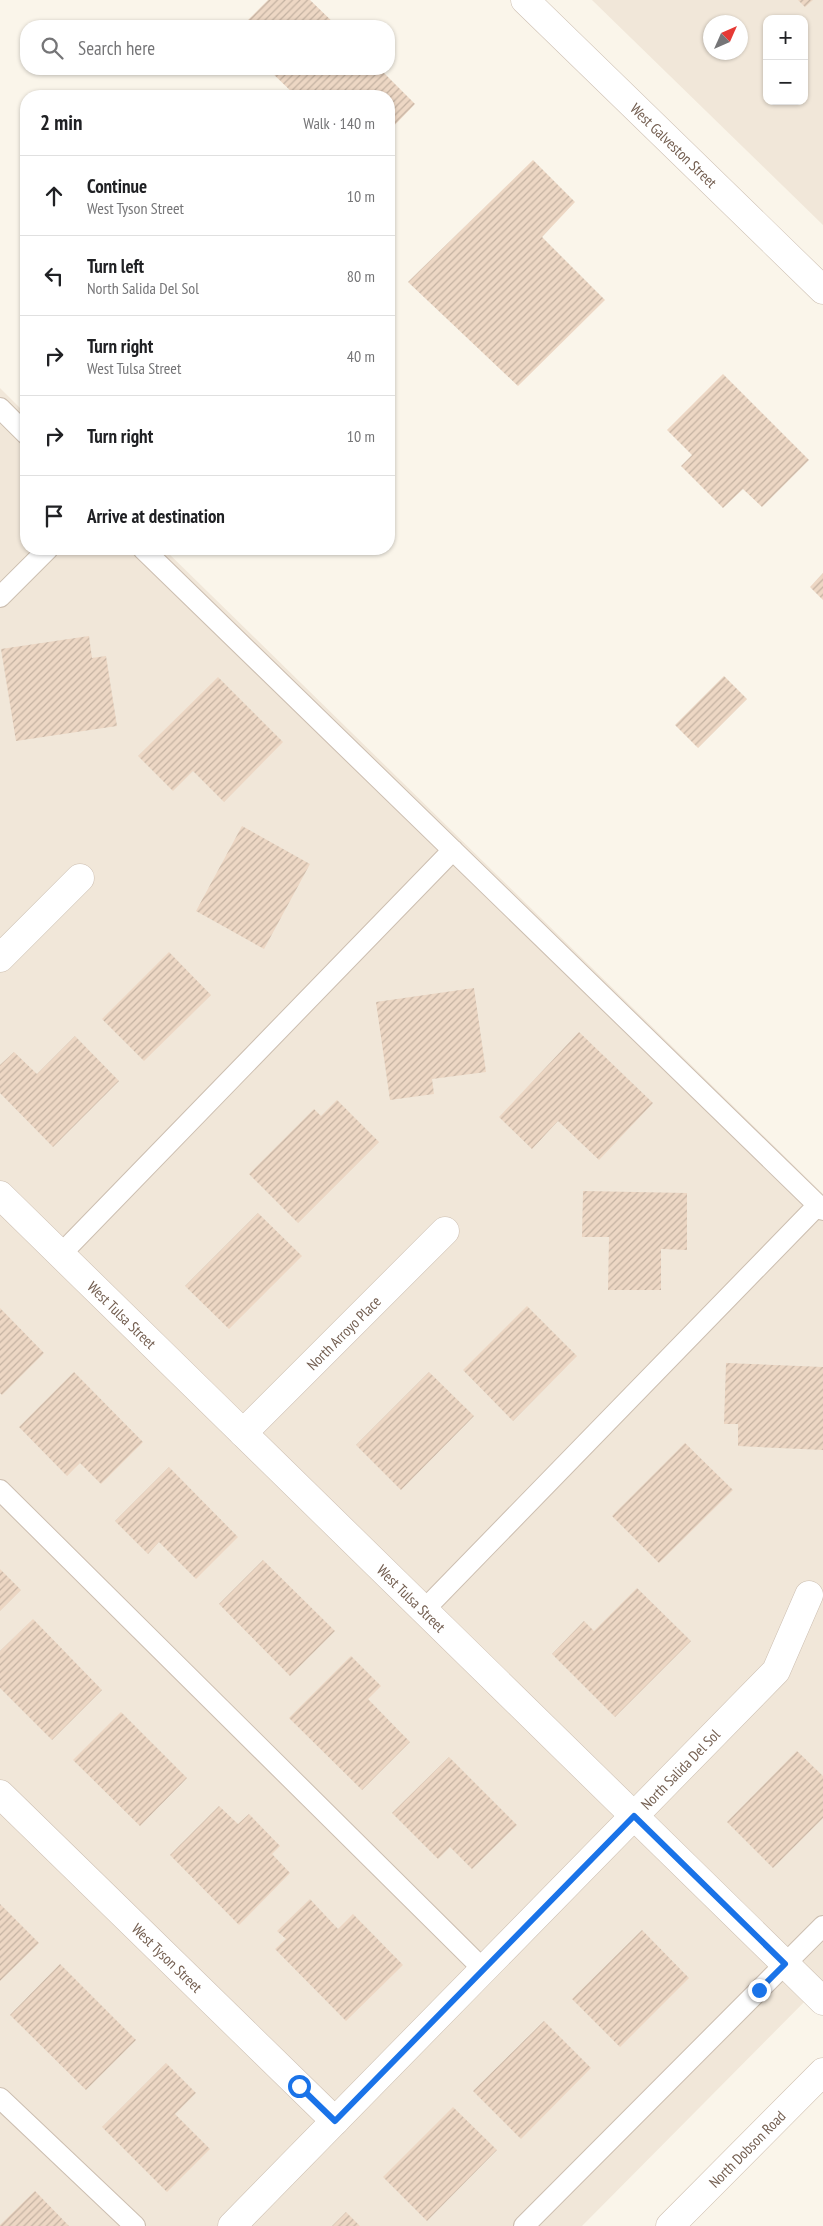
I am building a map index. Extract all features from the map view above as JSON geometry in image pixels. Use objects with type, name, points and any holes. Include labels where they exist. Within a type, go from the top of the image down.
[{"type":"street","name":"West Galveston Street","points":[[526,0],[823,290]]},
{"type":"street","points":[[0,958],[80,878]]},
{"type":"street","name":"West Tulsa Street","points":[[0,1195],[823,2001]]},
{"type":"street","name":"North Arroyo Place","points":[[243,1433],[445,1231]]},
{"type":"street","name":"North Salida Del Sol","points":[[232,2226],[776,1671],[809,1595]]},
{"type":"street","name":"West Tyson Street","points":[[0,1794],[335,2121]]},
{"type":"street","name":"North Dobson Road","points":[[670,2226],[823,2072]]},
{"type":"lane","points":[[0,408],[20,428]]},
{"type":"lane","points":[[0,597],[42,555]]},
{"type":"lane","points":[[149,555],[820,1208],[424,1610]]},
{"type":"lane","points":[[61,1254],[453,850]]},
{"type":"lane","points":[[0,1490],[484,1970]]},
{"type":"lane","points":[[524,2226],[823,1926]]},
{"type":"lane","points":[[0,2098],[134,2226]]},
{"type":"shaded area","points":[[592,0],[823,0],[823,225]]},
{"type":"shaded area","points":[[0,388],[20,408],[20,555],[170,555],[823,1194],[823,1983],[582,2226],[0,2226]]},
{"type":"building","points":[[268,0],[310,0],[331,20],[248,20]]},
{"type":"building","points":[[798,0],[813,0],[805,7]]},
{"type":"building","points":[[274,75],[386,75],[415,104],[395,125],[395,90],[290,90]]},
{"type":"building","points":[[533,160],[575,202],[542,237],[605,300],[518,386],[408,282]]},
{"type":"building","points":[[723,374],[809,460],[762,507],[743,489],[723,508],[681,466],[692,455],[667,430]]},
{"type":"building","points":[[823,573],[823,600],[810,587]]},
{"type":"building","points":[[89,636],[92,658],[106,656],[117,726],[16,741],[1,649]]},
{"type":"building","points":[[724,676],[747,699],[698,748],[675,725]]},
{"type":"building","points":[[218,677],[283,742],[224,802],[193,771],[173,791],[138,756]]},
{"type":"building","points":[[242,826],[310,864],[264,949],[196,911]]},
{"type":"building","points":[[169,952],[211,995],[144,1061],[102,1019]]},
{"type":"building","points":[[474,988],[486,1072],[432,1079],[434,1094],[390,1100],[376,1002]]},
{"type":"building","points":[[579,1032],[653,1103],[599,1160],[558,1121],[532,1149],[499,1117]]},
{"type":"building","points":[[75,1036],[119,1081],[53,1147],[0,1093],[0,1065],[14,1052],[37,1074]]},
{"type":"building","points":[[337,1100],[379,1142],[298,1223],[249,1174],[314,1109],[321,1116]]},
{"type":"building","points":[[583,1191],[687,1193],[687,1250],[661,1249],[661,1290],[608,1290],[609,1237],[582,1237]]},
{"type":"building","points":[[258,1213],[302,1256],[229,1329],[185,1286]]},
{"type":"building","points":[[527,1306],[577,1356],[513,1421],[463,1370]]},
{"type":"building","points":[[0,1308],[44,1353],[2,1395],[0,1393]]},
{"type":"building","points":[[726,1363],[823,1367],[823,1450],[738,1446],[738,1424],[724,1424]]},
{"type":"building","points":[[74,1372],[143,1442],[101,1484],[80,1463],[67,1476],[19,1427]]},
{"type":"building","points":[[429,1372],[474,1416],[401,1490],[356,1445]]},
{"type":"building","points":[[685,1443],[733,1490],[659,1563],[612,1516]]},
{"type":"building","points":[[169,1467],[238,1537],[196,1579],[159,1542],[148,1554],[115,1521]]},
{"type":"building","points":[[263,1560],[335,1631],[290,1676],[219,1604]]},
{"type":"building","points":[[0,1569],[21,1590],[0,1611]]},
{"type":"building","points":[[637,1588],[691,1641],[615,1717],[552,1654],[584,1621],[594,1631]]},
{"type":"building","points":[[33,1619],[102,1690],[52,1740],[0,1688],[0,1651]]},
{"type":"building","points":[[351,1656],[381,1686],[368,1699],[410,1742],[362,1790],[289,1718]]},
{"type":"building","points":[[121,1712],[187,1778],[140,1826],[73,1760]]},
{"type":"building","points":[[797,1751],[823,1776],[823,1818],[773,1868],[727,1822]]},
{"type":"building","points":[[449,1757],[517,1825],[472,1869],[450,1847],[438,1859],[392,1813]]},
{"type":"building","points":[[219,1806],[238,1824],[249,1814],[280,1846],[272,1854],[290,1873],[239,1925],[170,1855]]},
{"type":"building","points":[[310,1899],[338,1929],[353,1914],[403,1965],[346,2021],[275,1949],[286,1939],[277,1931]]},
{"type":"building","points":[[0,1904],[39,1943],[0,1981]]},
{"type":"building","points":[[642,1930],[689,1978],[620,2047],[572,1999]]},
{"type":"building","points":[[60,1964],[136,2040],[86,2090],[10,2015]]},
{"type":"building","points":[[544,2021],[591,2068],[521,2139],[473,2091]]},
{"type":"building","points":[[166,2063],[196,2093],[175,2114],[210,2149],[167,2192],[102,2127]]},
{"type":"building","points":[[453,2107],[497,2150],[427,2221],[383,2177]]},
{"type":"building","points":[[35,2191],[69,2226],[0,2226],[0,2225]]},
{"type":"building","points":[[346,2212],[360,2226],[332,2226]]},
{"type":"route","points":[[299,2086],[335,2121],[634,1816],[785,1964],[759,1990]]}]
